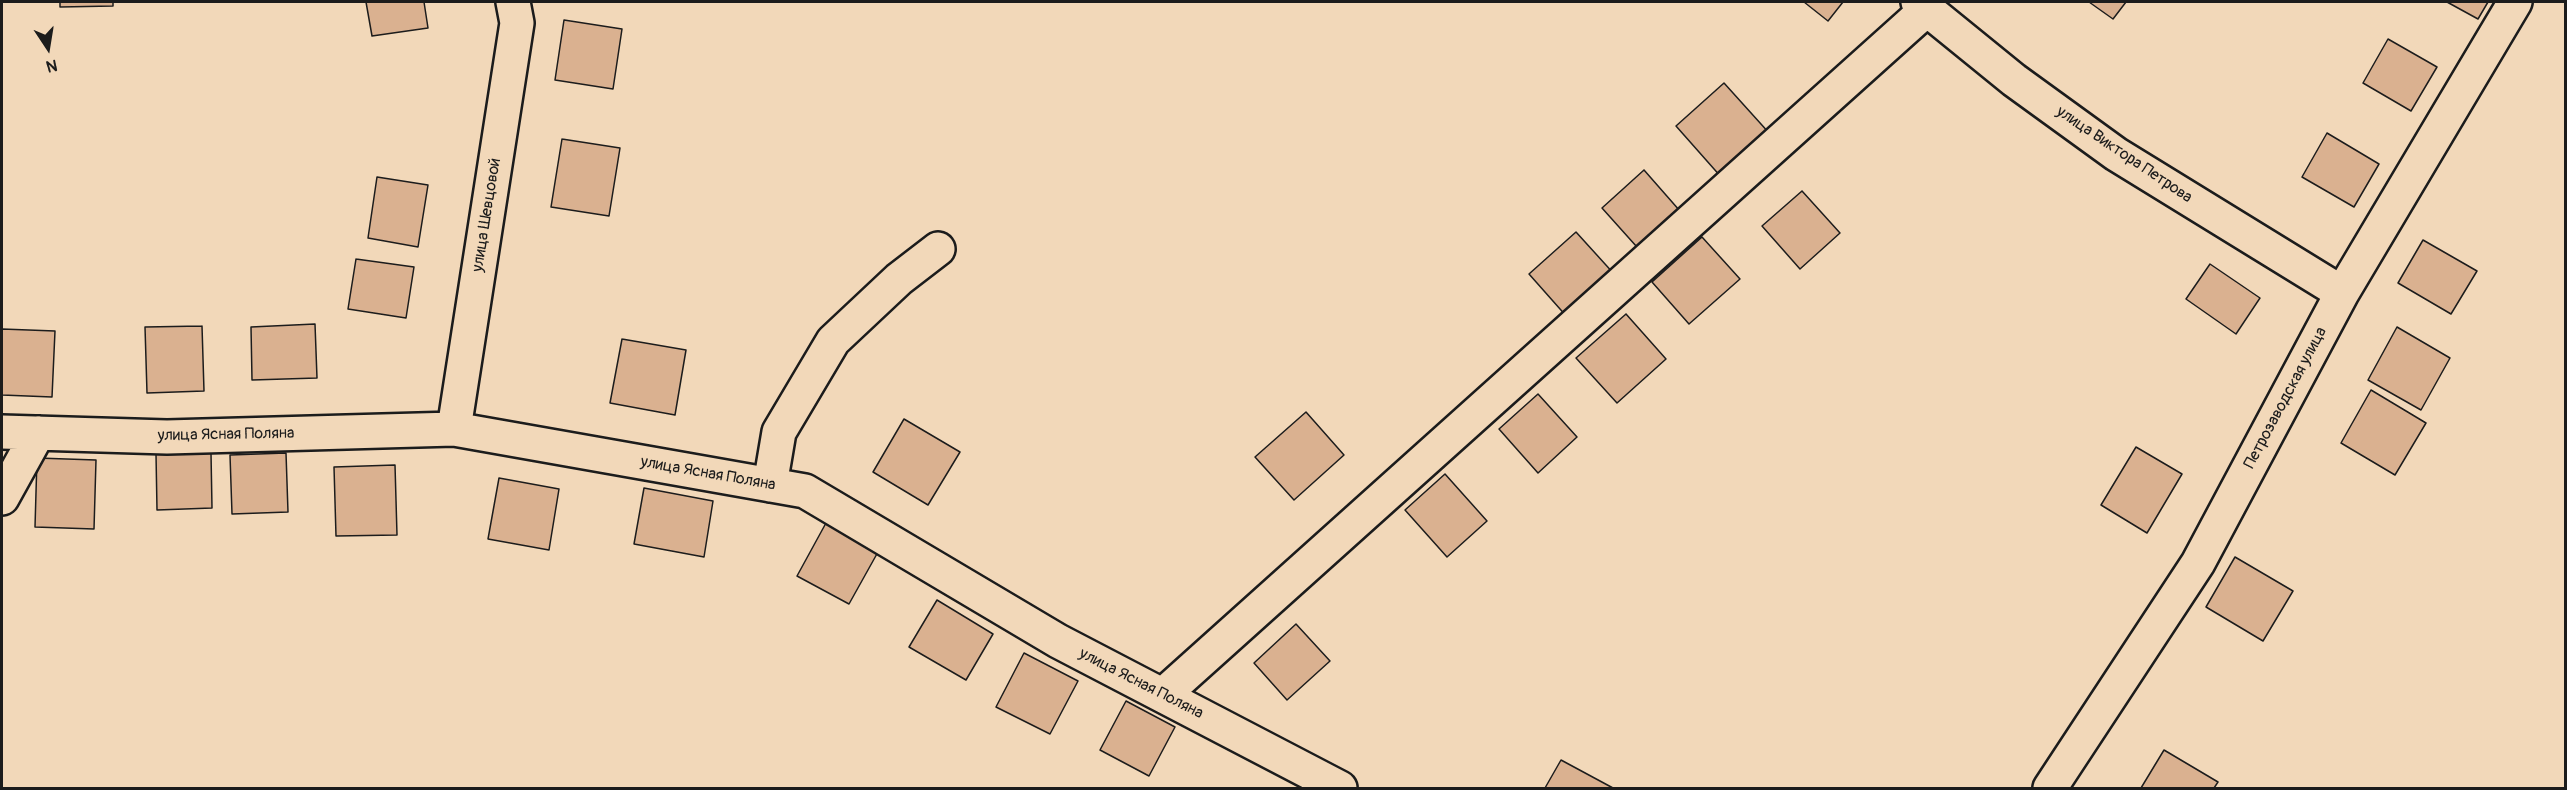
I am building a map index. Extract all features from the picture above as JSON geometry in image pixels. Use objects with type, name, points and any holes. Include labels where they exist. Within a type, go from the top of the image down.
[{"type":"street","name":"улица Шевцовой","points":[[454,429],[517,23],[513,2]]},
{"type":"street","name":"Петрозаводская улица","points":[[2050,789],[2198,563],[2342,293],[2515,2]]},
{"type":"street","name":"улица Виктора Петрова","points":[[1922,5],[2014,80],[2116,154],[2342,293]]},
{"type":"street","points":[[1163,695],[1922,5]]},
{"type":"street","points":[[770,485],[779,432],[833,341],[899,279],[938,249]]},
{"type":"street","name":"улица Ясная Поляна","points":[[2,432],[167,437],[454,429],[805,491],[1058,641],[1340,789]]},
{"type":"street","points":[[2,498],[38,433]]},
{"type":"building","points":[[60,2],[113,2],[113,6],[60,7]]},
{"type":"building","points":[[366,2],[424,2],[428,28],[372,36]]},
{"type":"building","points":[[1804,2],[1843,2],[1828,21]]},
{"type":"building","points":[[2089,2],[2126,2],[2113,19]]},
{"type":"building","points":[[2447,2],[2488,2],[2478,19]]},
{"type":"building","points":[[564,20],[622,29],[613,89],[555,80]]},
{"type":"building","points":[[2388,39],[2437,67],[2411,111],[2363,83]]},
{"type":"building","points":[[1724,83],[1770,134],[1722,178],[1676,126]]},
{"type":"building","points":[[2327,133],[2379,164],[2354,207],[2302,177]]},
{"type":"building","points":[[562,139],[620,148],[609,216],[551,207]]},
{"type":"building","points":[[1644,170],[1687,219],[1645,256],[1602,208]]},
{"type":"building","points":[[377,177],[428,185],[418,247],[368,238]]},
{"type":"building","points":[[1802,191],[1840,233],[1800,269],[1762,226]]},
{"type":"building","points":[[1576,232],[1615,275],[1568,318],[1529,274]]},
{"type":"building","points":[[1702,237],[1740,279],[1689,324],[1652,282]]},
{"type":"building","points":[[2423,240],[2477,271],[2451,314],[2398,283]]},
{"type":"building","points":[[356,259],[414,267],[406,318],[348,309]]},
{"type":"building","points":[[2210,264],[2260,298],[2236,334],[2186,299]]},
{"type":"building","points":[[1626,314],[1666,359],[1617,403],[1576,358]]},
{"type":"building","points":[[315,324],[317,378],[252,380],[251,327]]},
{"type":"building","points":[[202,326],[204,391],[147,393],[145,327]]},
{"type":"building","points":[[2397,327],[2450,358],[2421,410],[2368,380]]},
{"type":"building","points":[[2,329],[55,331],[52,397],[2,395]]},
{"type":"building","points":[[622,339],[686,350],[675,415],[610,403]]},
{"type":"building","points":[[2371,390],[2426,423],[2395,475],[2341,443]]},
{"type":"building","points":[[1538,394],[1577,437],[1538,473],[1499,429]]},
{"type":"building","points":[[1306,412],[1344,455],[1294,500],[1255,457]]},
{"type":"building","points":[[904,419],[960,452],[928,505],[873,472]]},
{"type":"building","points":[[2136,447],[2182,474],[2147,533],[2101,505]]},
{"type":"building","points":[[211,453],[212,508],[157,510],[156,454]]},
{"type":"building","points":[[286,453],[288,512],[232,514],[230,455]]},
{"type":"building","points":[[37,458],[96,460],[94,529],[35,527]]},
{"type":"building","points":[[395,465],[397,535],[336,536],[334,467]]},
{"type":"building","points":[[1445,474],[1487,521],[1447,557],[1405,510]]},
{"type":"building","points":[[499,478],[559,489],[549,550],[488,539]]},
{"type":"building","points":[[644,488],[713,501],[704,557],[634,544]]},
{"type":"building","points":[[826,523],[878,552],[849,604],[797,576]]},
{"type":"building","points":[[2235,557],[2293,591],[2263,641],[2206,607]]},
{"type":"building","points":[[937,600],[993,634],[966,680],[909,647]]},
{"type":"building","points":[[1296,624],[1330,661],[1287,700],[1254,663]]},
{"type":"building","points":[[1024,653],[1078,681],[1050,734],[996,707]]},
{"type":"building","points":[[1126,701],[1175,727],[1149,776],[1100,750]]},
{"type":"building","points":[[2164,750],[2218,782],[2214,788],[2141,788]]},
{"type":"building","points":[[1561,760],[1613,788],[1545,788]]}]
